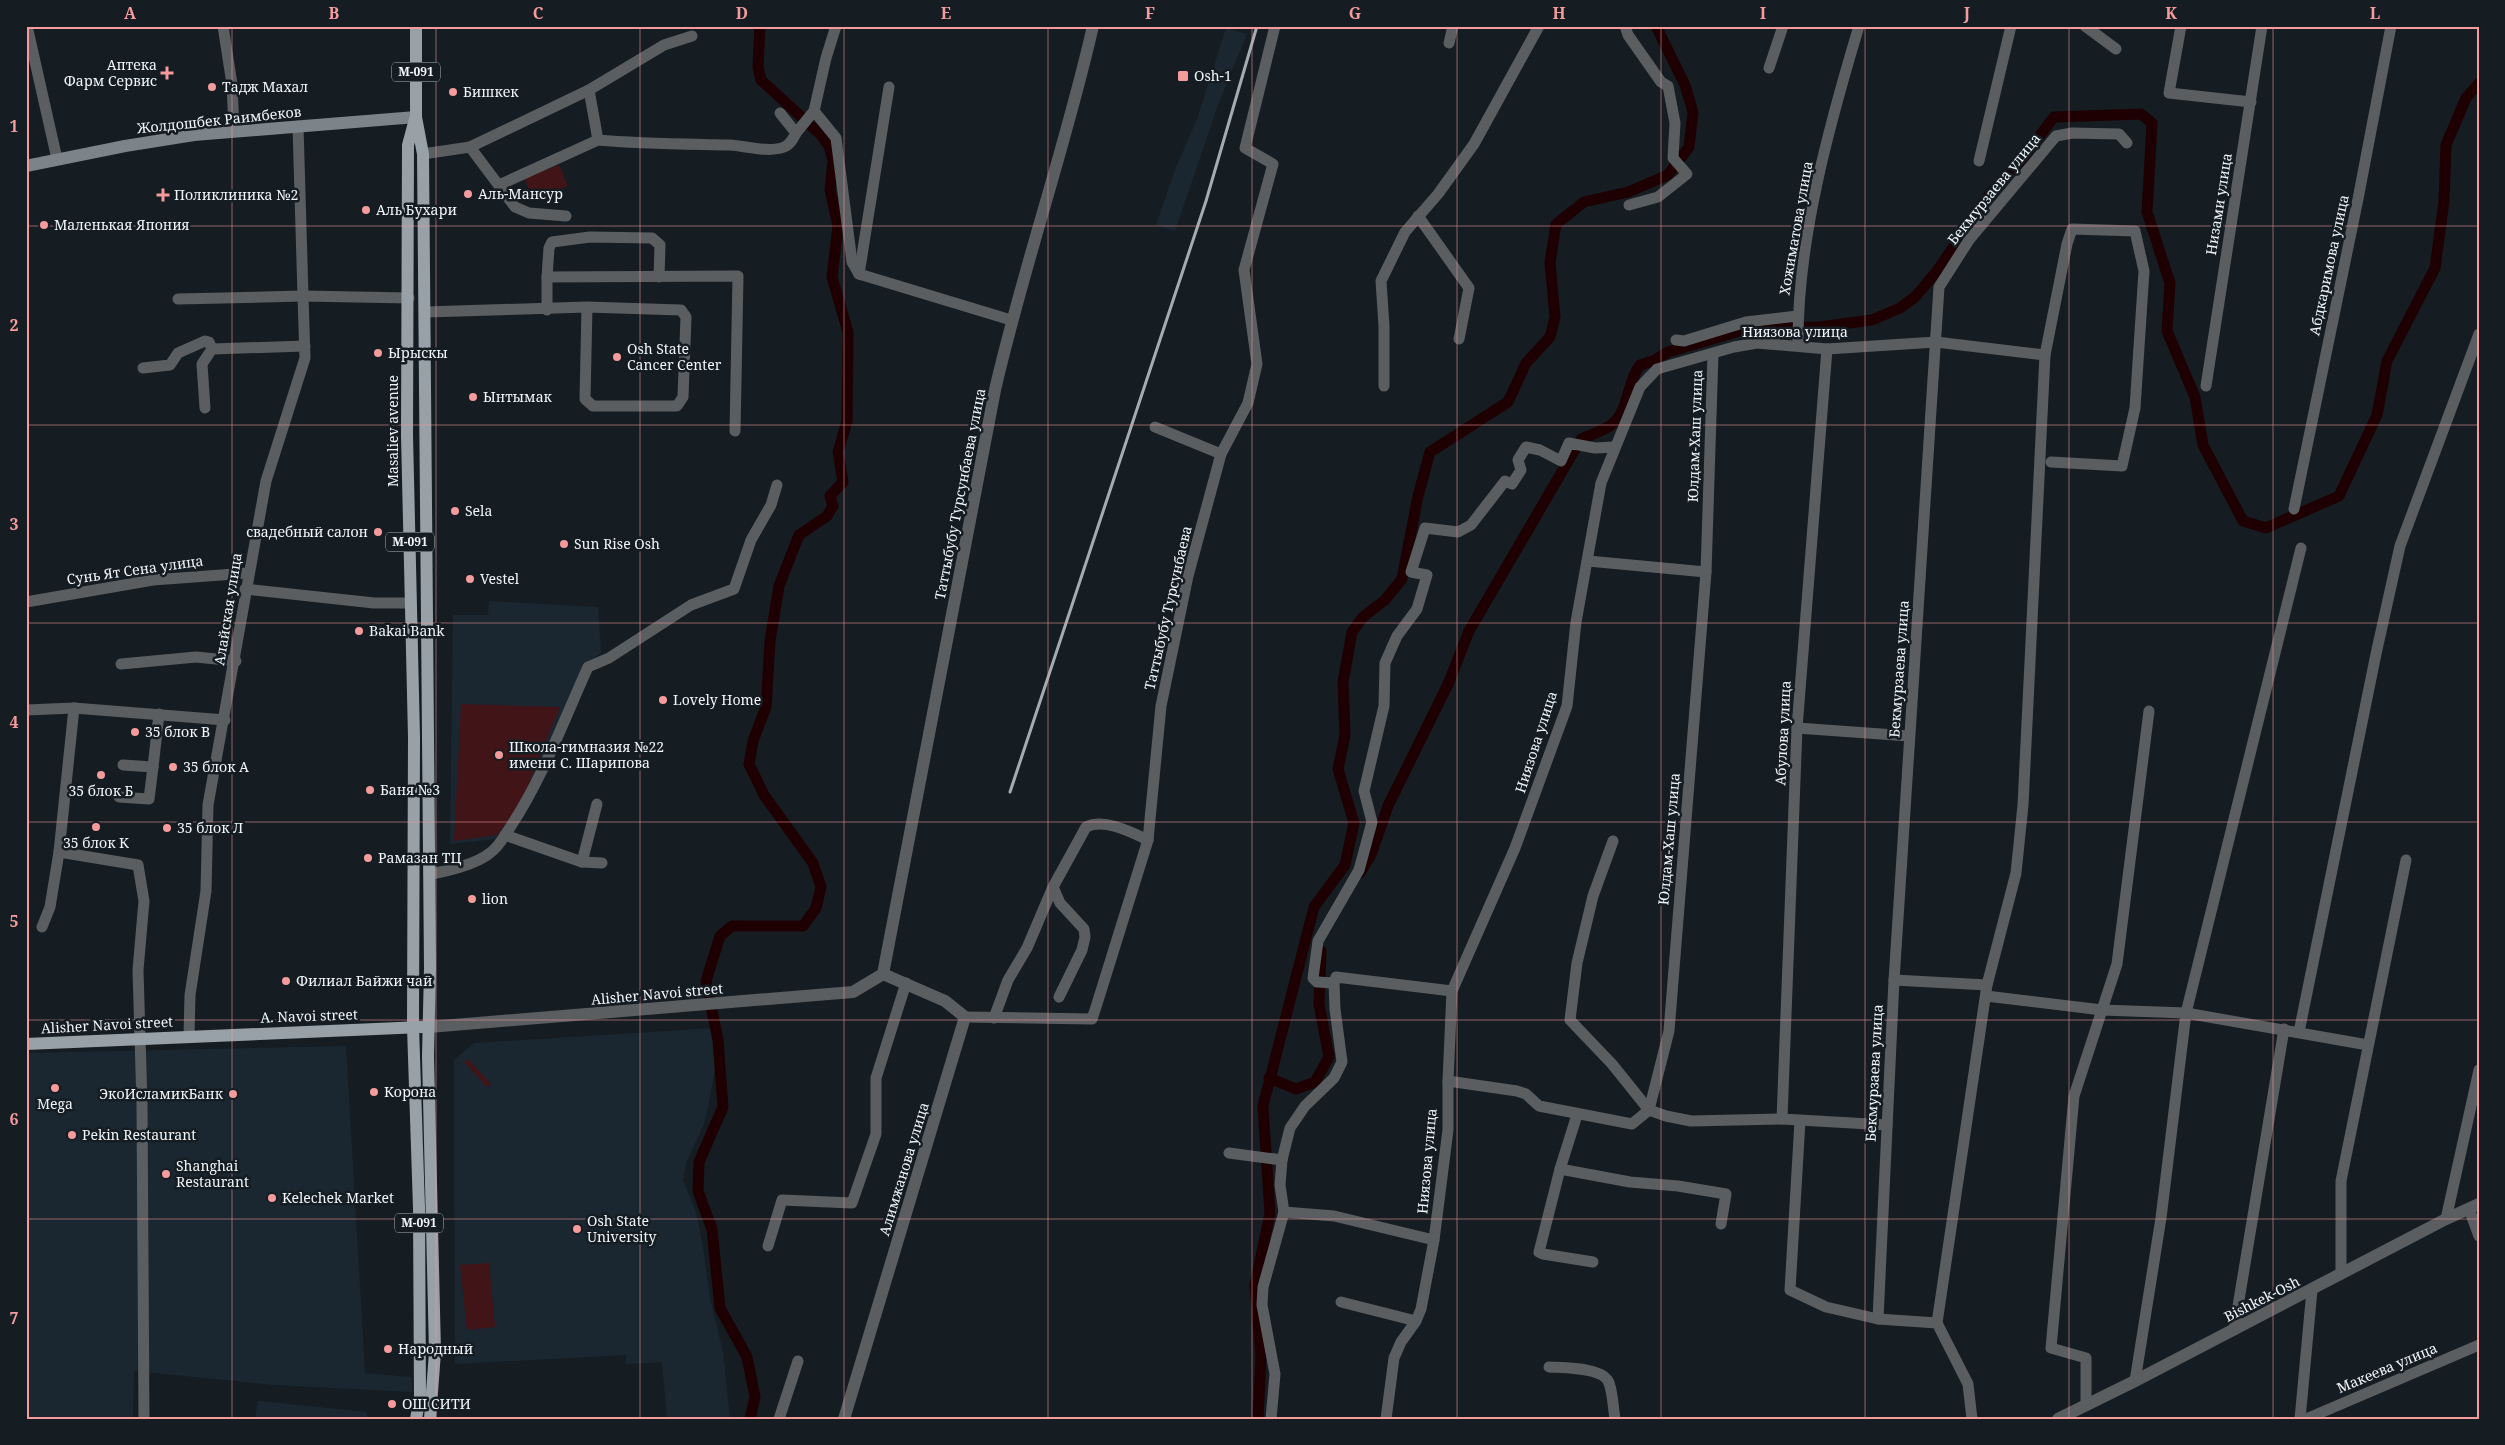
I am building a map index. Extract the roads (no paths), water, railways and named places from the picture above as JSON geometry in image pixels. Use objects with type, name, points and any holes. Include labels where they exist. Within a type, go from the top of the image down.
[{"type":"main road","name":"М-091","points":[[416,26],[416,117],[423,154],[425,312],[429,1027],[435,1352],[430,1419]]},
{"type":"main road","name":"Жолдошбек Раимбеков","points":[[26,166],[126,146],[234,131],[416,117]]},
{"type":"main road","name":"Masaliev avenue","points":[[416,117],[408,145],[408,436],[414,737],[413,1027],[419,1208],[420,1397],[416,1419]]},
{"type":"main road","name":"A. Navoi street","points":[[189,1036],[429,1027]]},
{"type":"main road","name":"Alisher Navoi street","points":[[26,1044],[189,1036]]},
{"type":"street","points":[[27,26],[57,159]]},
{"type":"street","points":[[223,26],[232,84],[234,131]]},
{"type":"street","points":[[499,185],[598,140],[772,149],[784,147],[792,141],[812,113],[836,26]]},
{"type":"street","name":"Таттыбубу Турсунбаева улица","points":[[883,974],[995,390],[1011,320],[1074,109],[1093,26]]},
{"type":"street","name":"Таттыбубу Турсунбаева","points":[[965,1017],[1092,1020],[1148,840],[1161,706],[1188,576],[1222,454],[1248,402],[1258,364],[1244,270],[1273,164],[1245,148],[1275,26]]},
{"type":"street","points":[[1449,43],[1453,26]]},
{"type":"street","points":[[1384,386],[1384,326],[1381,281],[1405,232],[1438,194],[1474,144],[1539,26]]},
{"type":"street","points":[[1625,26],[1633,42],[1661,82],[1668,86],[1674,123],[1673,158],[1687,174],[1658,197],[1629,205]]},
{"type":"street","points":[[1769,68],[1783,26]]},
{"type":"street","name":"Хожиматова улица","points":[[1676,340],[1684,341],[1746,322],[1797,320],[1814,195],[1842,82],[1859,26]]},
{"type":"street","points":[[1979,160],[2011,26]]},
{"type":"street","points":[[2085,26],[2116,49]]},
{"type":"street","points":[[2181,26],[2169,93],[2250,102]]},
{"type":"street","name":"Низами улица","points":[[2206,386],[2262,26]]},
{"type":"street","name":"Абдкаримова улица","points":[[2294,509],[2358,199],[2391,26]]},
{"type":"street","points":[[423,154],[470,147],[589,90],[664,45],[692,36]]},
{"type":"street","points":[[859,274],[889,87]]},
{"type":"street","points":[[589,90],[598,140]]},
{"type":"street","points":[[812,113],[836,138],[852,262],[859,274],[1011,320]]},
{"type":"street","points":[[780,114],[799,129]]},
{"type":"street","name":"Алайская улица","points":[[189,1036],[190,995],[206,891],[208,805],[236,661],[245,589],[266,481],[305,358],[298,126]]},
{"type":"street","name":"Бекмурзаева улица","points":[[1878,1319],[1894,980],[1939,287],[1969,240],[2056,136],[2072,133],[2119,134],[2128,142]]},
{"type":"street","points":[[470,147],[515,207],[529,213],[566,216]]},
{"type":"street","points":[[1418,216],[1469,288],[1459,339]]},
{"type":"street","points":[[1972,1419],[1968,1384],[1937,1324],[1987,990],[2016,873],[2020,834],[2045,355],[2067,244],[2072,229],[2134,231],[2144,271],[2135,408],[2122,466],[2051,462]]},
{"type":"street","points":[[547,310],[549,248],[552,242],[590,237],[652,238],[660,245],[659,277]]},
{"type":"street","points":[[547,277],[738,276],[734,431]]},
{"type":"street","points":[[178,299],[303,296],[409,298]]},
{"type":"street","points":[[425,312],[547,310],[587,307],[681,310],[686,317],[683,397],[677,406],[593,406],[586,399],[587,307]]},
{"type":"street","points":[[1797,320],[1797,341]]},
{"type":"street","points":[[2299,1032],[2376,654],[2400,546],[2479,334]]},
{"type":"street","points":[[143,368],[170,365],[178,353],[205,341],[209,342],[212,349]]},
{"type":"street","name":"Ниязова улица","points":[[1386,1419],[1394,1358],[1401,1342],[1416,1321],[1434,1240],[1448,1130],[1452,991],[1516,848],[1567,706],[1576,622],[1601,483],[1614,447],[1640,387],[1657,369],[1713,354],[1734,346],[1757,344],[1797,341],[1827,349],[1936,342],[2045,355]]},
{"type":"street","points":[[212,349],[305,346]]},
{"type":"street","points":[[205,408],[202,364],[212,349]]},
{"type":"street","name":"Абулова улица","points":[[1782,1119],[1797,728],[1827,349]]},
{"type":"street","name":"Юлдам-Хаш улица","points":[[1650,1110],[1669,1031],[1706,572],[1713,354]]},
{"type":"street","points":[[1155,427],[1222,454]]},
{"type":"street","points":[[1271,1419],[1275,1374],[1262,1305],[1262,1287],[1284,1212],[1278,1160],[1296,1117],[1334,1078],[1340,1069],[1342,1054],[1335,1010],[1325,983],[1313,978],[1318,941],[1359,870],[1372,822],[1364,790],[1384,706],[1385,663],[1397,636],[1417,609],[1427,575],[1411,572],[1424,528],[1458,532],[1471,525],[1505,481],[1512,484],[1521,470],[1518,460],[1526,447],[1540,450],[1560,461],[1569,443],[1595,448],[1614,447]]},
{"type":"street","points":[[429,874],[443,872],[490,854],[505,835],[526,803],[588,667],[609,658],[691,605],[734,589],[751,540],[771,505],[777,485]]},
{"type":"street","points":[[2135,1381],[2161,1218],[2186,1013],[2301,548]]},
{"type":"street","points":[[1588,561],[1706,572]]},
{"type":"street","name":"Сунь Ят Сена улица","points":[[26,602],[153,580],[248,573]]},
{"type":"street","points":[[245,589],[374,603],[411,603]]},
{"type":"street","points":[[121,664],[196,657],[236,661]]},
{"type":"street","points":[[26,710],[74,708],[225,720]]},
{"type":"street","points":[[42,927],[50,907],[59,852],[74,708]]},
{"type":"street","points":[[2086,1405],[2086,1358],[2051,1348],[2074,1096],[2117,964],[2149,711]]},
{"type":"street","points":[[118,797],[149,799],[159,714]]},
{"type":"street","points":[[1797,728],[1909,736]]},
{"type":"street","points":[[123,765],[153,767]]},
{"type":"street","points":[[582,862],[597,804]]},
{"type":"street","points":[[994,1018],[1008,980],[1027,948],[1053,887],[1086,828],[1093,824],[1120,829],[1148,840]]},
{"type":"street","points":[[505,835],[582,862],[602,863]]},
{"type":"street","points":[[1613,841],[1593,896],[1578,963],[1570,1020],[1650,1110],[1666,1116],[1691,1121],[1782,1119],[1886,1125]]},
{"type":"street","points":[[59,852],[138,865],[144,900],[138,970],[138,1038],[142,1104],[144,1419]]},
{"type":"street","points":[[2340,1274],[2341,1181],[2406,860]]},
{"type":"street","points":[[1053,887],[1060,903],[1084,929],[1085,936],[1082,950],[1059,997]]},
{"type":"street","points":[[883,974],[945,1001],[965,1017]]},
{"type":"street","name":"Alisher Navoi street","points":[[429,1027],[853,992],[883,974]]},
{"type":"street","points":[[1325,983],[1340,976],[1452,991]]},
{"type":"street","points":[[1894,980],[1987,990],[2102,1010],[2186,1013],[2368,1045]]},
{"type":"street","points":[[768,1246],[782,1200],[852,1204],[876,1134],[876,1078],[906,983]]},
{"type":"street","name":"Алимжанова улица","points":[[844,1419],[965,1017]]},
{"type":"street","points":[[2234,1330],[2284,1029]]},
{"type":"street","points":[[2446,1219],[2479,1070]]},
{"type":"street","points":[[1448,1081],[1517,1091],[1526,1094],[1539,1106],[1577,1115],[1632,1124],[1650,1110]]},
{"type":"street","points":[[1577,1115],[1560,1169],[1539,1252],[1593,1262]]},
{"type":"street","points":[[1800,1120],[1790,1290],[1826,1307],[1878,1319],[1937,1324]]},
{"type":"street","points":[[1229,1153],[1278,1160]]},
{"type":"street","points":[[1560,1169],[1630,1182],[1678,1186],[1726,1194],[1721,1224]]},
{"type":"street","points":[[2474,1207],[2479,1236]]},
{"type":"street","name":"Bishkek-Osh","points":[[2058,1419],[2312,1290],[2446,1219],[2474,1207]]},
{"type":"street","points":[[1284,1212],[1334,1216],[1434,1240]]},
{"type":"street","points":[[2300,1419],[2312,1290]]},
{"type":"street","points":[[1341,1302],[1416,1321]]},
{"type":"street","name":"Макеева улица","points":[[2306,1419],[2479,1344]]},
{"type":"street","points":[[779,1419],[798,1361]]},
{"type":"street","points":[[1550,1367],[1595,1372],[1604,1375],[1609,1382],[1615,1419]]},
{"type":"waterway","points":[[750,1419],[755,1397],[747,1357],[720,1308],[712,1229],[698,1191],[699,1162],[723,1107],[718,1040],[706,981],[720,936],[732,926],[803,926],[816,908],[821,887],[813,863],[764,795],[749,764],[753,741],[766,707],[770,641],[779,586],[799,535],[827,516],[833,506],[830,496],[843,482],[838,452],[847,421],[848,332],[832,277],[838,226],[830,190],[833,160],[829,146],[820,134],[761,80],[758,67],[760,26]]},
{"type":"waterway","points":[[1258,1419],[1261,1356],[1255,1285],[1270,1214],[1263,1106],[1314,907],[1345,865],[1354,823],[1338,769],[1345,735],[1343,682],[1352,632],[1363,617],[1385,600],[1402,579],[1418,496],[1430,452],[1508,402],[1526,363],[1550,337],[1555,317],[1550,263],[1556,224],[1584,202],[1628,192],[1668,175],[1689,147],[1693,112],[1685,85],[1656,26]]},
{"type":"waterway","points":[[1360,873],[1371,855],[1388,806],[1448,684],[1469,631],[1581,439],[1608,427],[1622,412],[1632,380],[1640,365],[1653,361],[1668,352],[1746,329],[1819,327],[1872,320],[1900,308],[1916,296],[1937,271],[1989,195],[2023,158],[2054,117],[2141,114],[2152,123],[2147,212],[2170,283],[2167,331],[2195,397],[2203,445],[2243,521],[2266,528],[2339,496],[2377,415],[2387,361],[2435,268],[2444,201],[2446,145],[2466,98],[2479,83]]},
{"type":"waterway","points":[[1269,1078],[1296,1089],[1315,1082],[1329,1057],[1319,1004],[1321,951]]},
{"type":"railway","points":[[1010,792],[1206,201],[1257,26]]},
{"type":"place","name":"Аптека Фарм Сервис","points":[[167,73]]},
{"type":"place","name":"Osh-1","points":[[1183,76]]},
{"type":"place","name":"Тадж Махал","points":[[212,87]]},
{"type":"place","name":"Бишкек","points":[[453,92]]},
{"type":"place","name":"Аль-Мансур","points":[[468,194]]},
{"type":"place","name":"Поликлиника №2","points":[[163,195]]},
{"type":"place","name":"Аль Бухари","points":[[366,210]]},
{"type":"place","name":"Маленькая Япония","points":[[44,225]]},
{"type":"place","name":"Ырыскы","points":[[378,353]]},
{"type":"place","name":"Osh State Cancer Center","points":[[617,357]]},
{"type":"place","name":"Ынтымак","points":[[473,397]]},
{"type":"place","name":"Sela","points":[[455,511]]},
{"type":"place","name":"свадебный салон","points":[[378,532]]},
{"type":"place","name":"Sun Rise Osh","points":[[564,544]]},
{"type":"place","name":"Vestel","points":[[470,579]]},
{"type":"place","name":"Bakai Bank","points":[[359,631]]},
{"type":"place","name":"Lovely Home","points":[[663,700]]},
{"type":"place","name":"35 блок В","points":[[135,732]]},
{"type":"place","name":"Школа-гимназия №22 имени С. Шарипова","points":[[499,755]]},
{"type":"place","name":"35 блок А","points":[[173,767]]},
{"type":"place","name":"35 блок Б","points":[[101,775]]},
{"type":"place","name":"Баня №3","points":[[370,790]]},
{"type":"place","name":"35 блок К","points":[[96,827]]},
{"type":"place","name":"35 блок Л","points":[[167,828]]},
{"type":"place","name":"Рамазан ТЦ","points":[[368,858]]},
{"type":"place","name":"lion","points":[[472,899]]},
{"type":"place","name":"Филиал Байжи чай","points":[[286,981]]},
{"type":"place","name":"Mega","points":[[55,1088]]},
{"type":"place","name":"Корона","points":[[374,1092]]},
{"type":"place","name":"ЭкоИсламикБанк","points":[[233,1094]]},
{"type":"place","name":"Pekin Restaurant","points":[[72,1135]]},
{"type":"place","name":"Shanghai Restaurant","points":[[166,1174]]},
{"type":"place","name":"Kelechek Market","points":[[272,1198]]},
{"type":"place","name":"Osh State University","points":[[577,1229]]},
{"type":"place","name":"Народный","points":[[388,1349]]},
{"type":"place","name":"ОШ СИТИ","points":[[392,1404]]}]
